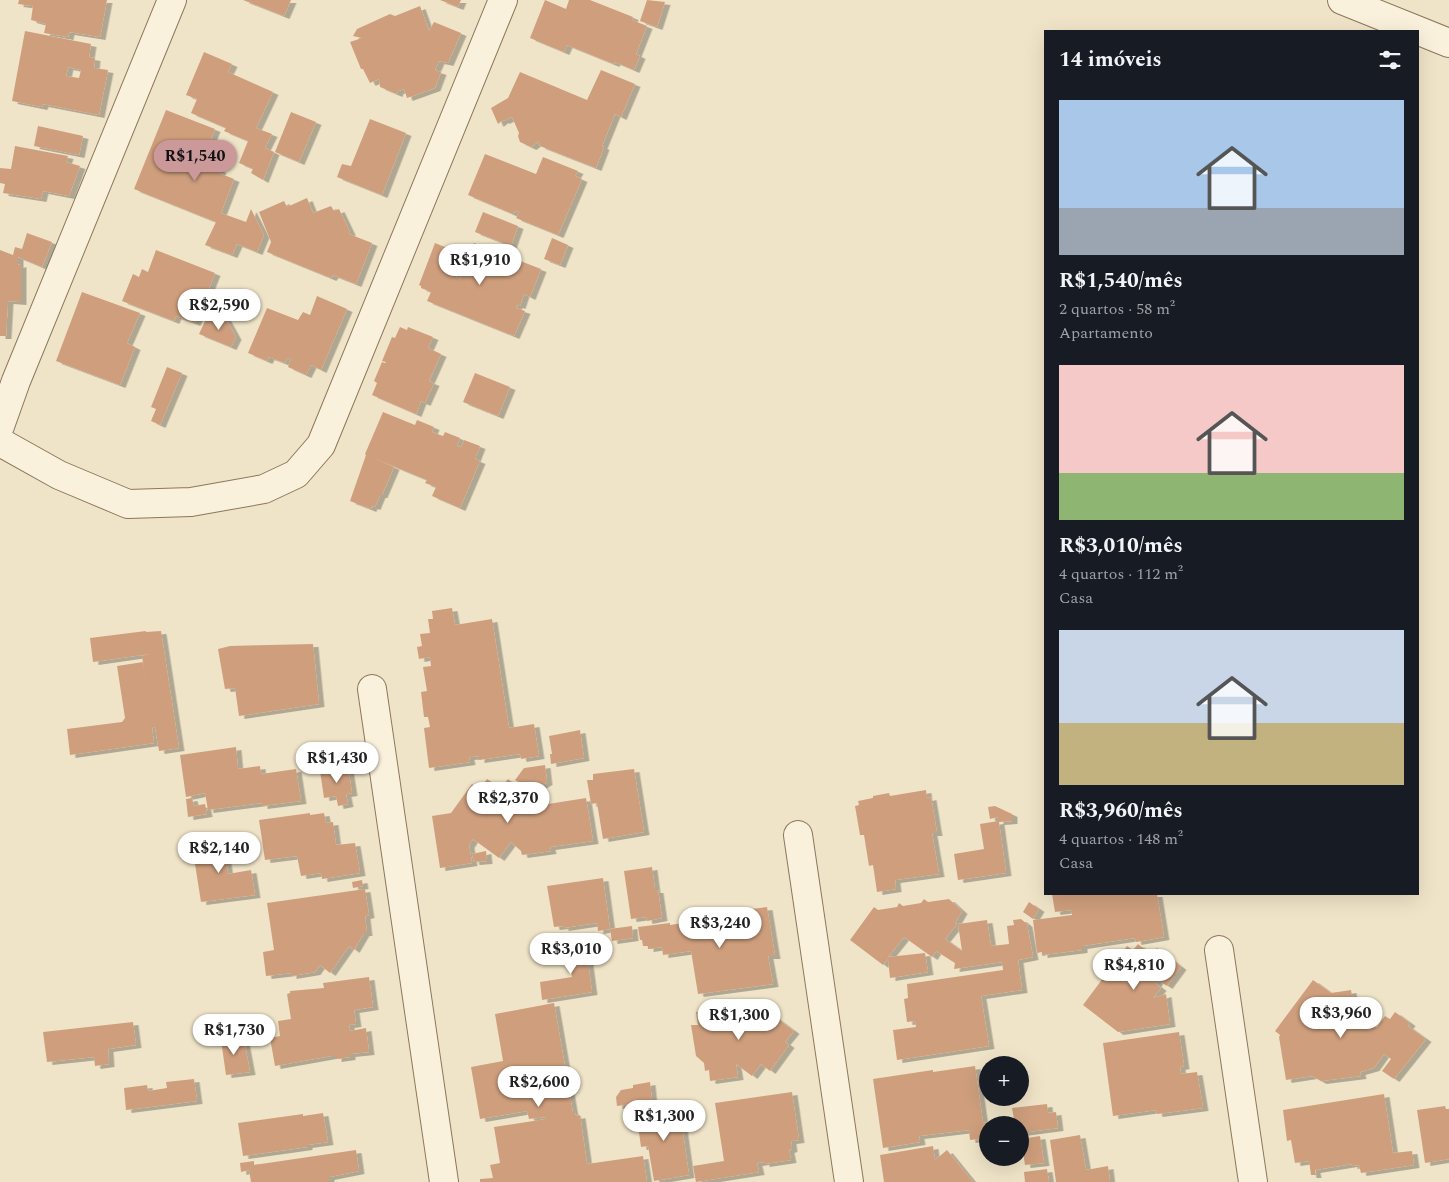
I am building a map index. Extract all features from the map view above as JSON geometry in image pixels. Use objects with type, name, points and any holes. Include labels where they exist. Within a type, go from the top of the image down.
[{"type":"street","points":[[0,426],[16,380],[172,0]]},
{"type":"street","points":[[0,442],[59,475],[128,504],[191,502],[264,489],[296,474],[321,445],[503,0]]},
{"type":"street","points":[[1342,0],[1417,30]]},
{"type":"street","points":[[1419,31],[1449,43]]},
{"type":"street","points":[[372,689],[444,1182]]},
{"type":"street","points":[[798,835],[849,1182]]},
{"type":"street","points":[[1219,950],[1253,1182]]},
{"type":"building","points":[[19,0],[107,0],[100,37],[69,32],[68,37],[44,33],[46,24],[31,20],[33,6],[18,4]]},
{"type":"building","points":[[243,0],[291,0],[284,16]]},
{"type":"building","points":[[440,0],[461,0],[458,7]]},
{"type":"building","points":[[545,0],[566,9],[569,0],[590,0],[633,17],[632,20],[647,26],[636,54],[640,56],[634,70],[567,45],[564,52],[530,38]]},
{"type":"building","points":[[647,0],[665,2],[657,27],[640,21]]},
{"type":"building","points":[[420,6],[429,31],[434,22],[461,33],[448,63],[439,61],[435,70],[441,72],[435,88],[407,98],[404,89],[398,91],[397,94],[380,87],[379,79],[370,83],[363,69],[361,69],[350,42],[362,38],[353,36],[357,29],[390,14],[395,16]]},
{"type":"building","points":[[25,31],[91,44],[89,57],[95,58],[94,68],[108,70],[99,115],[43,104],[42,107],[12,101]],"holes":[[[68,67],[81,70],[79,78],[66,76]]]},
{"type":"building","points":[[204,52],[232,64],[228,72],[273,92],[256,128],[272,134],[265,148],[274,152],[263,180],[251,173],[253,169],[239,163],[248,141],[224,131],[226,128],[191,113],[197,99],[186,95]]},
{"type":"building","points":[[601,70],[635,84],[621,117],[615,114],[602,146],[604,147],[596,168],[540,146],[539,141],[531,147],[520,142],[519,133],[512,117],[498,124],[491,108],[508,98],[520,72],[587,100]]},
{"type":"building","points":[[166,110],[215,129],[199,164],[210,169],[211,166],[221,170],[219,173],[234,179],[221,213],[246,222],[251,209],[264,235],[257,252],[237,244],[232,255],[205,245],[216,222],[134,189]]},
{"type":"building","points":[[291,112],[316,122],[299,162],[275,152]]},
{"type":"building","points":[[370,119],[406,133],[382,195],[337,177],[342,164],[351,166]]},
{"type":"building","points":[[38,126],[83,136],[79,155],[34,146]]},
{"type":"building","points":[[15,146],[68,156],[66,162],[80,166],[69,196],[43,191],[41,199],[3,193],[5,184],[0,183],[0,168],[11,169]]},
{"type":"building","points":[[485,154],[536,174],[543,157],[578,171],[575,176],[582,179],[558,235],[516,218],[519,212],[515,211],[513,214],[468,195]]},
{"type":"building","points":[[307,198],[313,213],[331,206],[334,211],[339,209],[350,232],[349,234],[372,243],[356,284],[333,275],[331,278],[267,252],[271,242],[259,212],[284,201],[287,207]]},
{"type":"building","points":[[483,212],[518,226],[511,246],[475,232]]},
{"type":"building","points":[[27,233],[52,242],[42,267],[18,257],[18,265],[21,264],[21,302],[8,301],[6,336],[0,336],[0,250],[13,255],[15,247],[22,249]]},
{"type":"building","points":[[552,238],[568,245],[560,265],[544,259]]},
{"type":"building","points":[[435,243],[465,255],[456,277],[460,279],[474,243],[541,269],[530,297],[524,294],[520,306],[517,305],[516,308],[525,311],[514,336],[427,301],[431,292],[421,288],[419,285]]},
{"type":"building","points":[[156,250],[215,273],[195,323],[176,316],[174,321],[122,301],[133,274],[139,277],[142,269],[148,272]]},
{"type":"building","points":[[82,292],[140,313],[127,343],[135,347],[120,385],[56,361]]},
{"type":"building","points":[[317,296],[347,309],[321,370],[311,365],[306,375],[288,367],[291,359],[287,358],[285,363],[269,357],[267,361],[248,353],[267,308],[298,320],[303,312],[310,315]]},
{"type":"building","points":[[224,315],[236,337],[231,347],[199,334],[206,319]]},
{"type":"building","points":[[400,327],[407,330],[408,327],[433,337],[428,348],[441,354],[429,381],[434,383],[425,403],[421,401],[416,414],[372,395],[377,383],[374,381],[382,362],[386,362],[382,361],[392,337],[395,338]]},
{"type":"building","points":[[167,367],[182,373],[160,425],[151,421],[156,409],[151,407]]},
{"type":"building","points":[[475,373],[510,387],[498,416],[463,402]]},
{"type":"building","points":[[383,412],[415,425],[417,420],[434,427],[432,432],[443,436],[445,432],[460,438],[457,446],[461,447],[464,440],[480,446],[475,459],[480,461],[460,508],[432,496],[436,487],[425,483],[427,480],[369,456],[394,467],[375,507],[372,506],[371,509],[350,501],[365,454]]},
{"type":"building","points":[[452,608],[455,625],[492,619],[509,728],[534,724],[539,756],[521,759],[520,754],[479,760],[479,756],[469,757],[470,762],[429,768],[424,728],[430,727],[428,717],[424,717],[421,692],[427,691],[423,667],[431,666],[430,657],[419,659],[417,647],[422,646],[420,634],[430,633],[428,619],[433,619],[432,611]]},
{"type":"building","points":[[161,631],[179,748],[159,751],[155,727],[152,728],[154,743],[70,755],[67,729],[122,722],[125,718],[117,666],[143,662],[142,656],[149,654],[93,662],[90,638]]},
{"type":"building","points":[[313,644],[319,704],[239,716],[235,688],[225,689],[218,649],[230,646]]},
{"type":"building","points":[[580,730],[584,758],[551,764],[550,754],[552,754],[549,736]]},
{"type":"building","points":[[236,747],[238,769],[260,766],[261,774],[296,769],[301,801],[262,806],[262,803],[208,810],[205,793],[186,797],[180,755]]},
{"type":"building","points":[[545,765],[547,782],[533,790],[515,780],[524,768]]},
{"type":"building","points":[[348,767],[352,793],[346,794],[348,804],[338,806],[336,796],[324,798],[320,771]]},
{"type":"building","points":[[634,769],[644,832],[603,839],[597,803],[591,804],[587,780],[593,780],[593,774]]},
{"type":"building","points":[[487,779],[501,788],[508,779],[542,805],[586,798],[593,841],[550,847],[551,851],[522,855],[521,851],[511,842],[499,858],[473,839],[469,845],[472,863],[440,868],[432,816],[451,813],[472,784],[479,790]]},
{"type":"building","points":[[926,790],[927,798],[931,797],[937,833],[932,833],[939,874],[895,880],[896,889],[877,892],[873,865],[869,866],[864,835],[860,835],[855,806],[859,805],[858,801],[873,798],[873,796],[889,793],[890,796]]},
{"type":"building","points":[[192,798],[194,806],[205,804],[207,814],[188,817],[186,799]]},
{"type":"building","points":[[995,806],[1012,814],[1012,821],[999,822],[1006,873],[958,880],[954,854],[984,849],[980,824],[998,821],[998,817],[990,819],[988,807]]},
{"type":"building","points":[[310,813],[310,815],[324,813],[326,823],[333,822],[336,845],[355,843],[360,873],[322,879],[321,873],[301,876],[297,856],[265,860],[259,820]]},
{"type":"building","points":[[223,840],[228,874],[251,870],[255,895],[201,902],[192,845]]},
{"type":"building","points":[[486,851],[487,861],[474,862],[472,854]]},
{"type":"building","points":[[652,867],[662,918],[647,921],[646,917],[631,919],[624,871]]},
{"type":"building","points":[[603,878],[610,929],[598,931],[597,923],[563,928],[563,926],[554,927],[547,886]]},
{"type":"building","points":[[362,880],[363,886],[353,888],[352,882]]},
{"type":"building","points":[[365,889],[369,915],[365,916],[367,933],[364,933],[354,950],[349,946],[330,973],[320,965],[315,972],[291,976],[291,973],[266,976],[263,952],[274,950],[267,903]]},
{"type":"building","points":[[1052,895],[1157,895],[1164,937],[1136,942],[1135,938],[1082,946],[1082,950],[1042,955],[1042,952],[1037,953],[1033,920],[1072,915],[1071,910],[1055,912]]},
{"type":"building","points":[[924,899],[928,902],[949,899],[962,911],[955,923],[957,924],[945,939],[962,951],[958,924],[987,920],[991,946],[1009,944],[1007,926],[1014,925],[1013,920],[1021,919],[1027,924],[1033,957],[1018,960],[1022,990],[981,996],[989,1046],[897,1060],[893,1030],[916,1027],[915,1021],[907,1022],[904,999],[908,998],[907,984],[1003,970],[1002,962],[954,969],[955,963],[936,951],[932,957],[904,937],[888,957],[925,953],[928,972],[890,978],[888,959],[883,965],[850,940],[874,907],[878,910],[897,907],[899,903],[903,906],[921,903]]},
{"type":"building","points":[[1029,902],[1039,909],[1033,919],[1023,912]]},
{"type":"building","points":[[767,907],[775,956],[768,956],[773,984],[698,994],[691,951],[663,955],[662,947],[648,949],[648,946],[643,946],[642,940],[640,940],[638,927],[670,923],[670,925],[736,915],[736,911]]},
{"type":"building","points":[[632,926],[633,938],[612,941],[610,929]]},
{"type":"building","points":[[585,942],[585,946],[591,945],[592,955],[587,955],[592,992],[542,1000],[540,982],[572,977],[567,945]]},
{"type":"building","points":[[1138,944],[1151,954],[1157,948],[1181,967],[1167,986],[1158,980],[1156,984],[1161,988],[1153,998],[1166,994],[1170,1024],[1118,1032],[1083,1005],[1127,946],[1133,950]]},
{"type":"building","points":[[369,977],[373,1007],[354,1010],[356,1024],[349,1025],[350,1031],[366,1028],[369,1052],[350,1054],[350,1057],[336,1059],[336,1056],[331,1056],[275,1066],[270,1038],[280,1036],[278,1021],[291,1019],[287,994],[290,991],[324,988],[323,983]]},
{"type":"building","points":[[1313,980],[1331,993],[1351,990],[1357,1025],[1362,1028],[1377,1027],[1385,1016],[1390,1019],[1395,1012],[1410,1023],[1408,1026],[1426,1039],[1394,1079],[1382,1071],[1391,1059],[1384,1054],[1374,1068],[1360,1072],[1361,1076],[1321,1081],[1312,1076],[1286,1080],[1280,1035],[1275,1031]]},
{"type":"building","points":[[554,1003],[573,1113],[576,1116],[580,1115],[587,1164],[643,1156],[647,1182],[480,1182],[480,1179],[493,1178],[490,1165],[500,1163],[494,1127],[546,1119],[546,1117],[529,1119],[527,1111],[480,1119],[471,1067],[503,1061],[495,1014]]},
{"type":"building","points":[[758,1005],[758,1007],[762,1007],[794,1031],[785,1042],[789,1045],[770,1071],[761,1064],[752,1076],[736,1064],[738,1077],[710,1081],[709,1070],[705,1071],[704,1063],[696,1056],[691,1025],[698,1025],[696,1012],[716,1009],[717,1013]]},
{"type":"building","points":[[133,1022],[136,1045],[108,1049],[109,1064],[95,1066],[94,1057],[47,1062],[43,1032]]},
{"type":"building","points":[[228,1032],[230,1043],[244,1040],[250,1072],[226,1075],[220,1033]]},
{"type":"building","points":[[1179,1032],[1184,1066],[1180,1067],[1181,1074],[1197,1072],[1203,1108],[1157,1114],[1156,1110],[1113,1116],[1103,1043]]},
{"type":"building","points":[[975,1066],[979,1106],[981,1106],[982,1116],[979,1116],[979,1139],[970,1140],[969,1130],[919,1136],[920,1142],[883,1148],[873,1079],[933,1070],[933,1072]]},
{"type":"building","points":[[194,1079],[197,1101],[126,1110],[124,1088],[147,1085],[148,1091],[167,1088],[166,1082]]},
{"type":"building","points":[[650,1082],[652,1101],[617,1106],[616,1097],[621,1090],[633,1088],[633,1085]]},
{"type":"building","points":[[792,1092],[799,1140],[791,1141],[792,1149],[789,1150],[791,1160],[764,1164],[764,1162],[757,1163],[759,1172],[696,1182],[693,1166],[724,1161],[715,1103]]},
{"type":"building","points":[[1384,1094],[1393,1153],[1412,1151],[1414,1165],[1361,1173],[1359,1165],[1352,1166],[1352,1164],[1315,1170],[1316,1175],[1311,1175],[1309,1161],[1295,1163],[1291,1140],[1287,1141],[1283,1110]]},
{"type":"building","points":[[1047,1104],[1048,1113],[1056,1112],[1058,1128],[1029,1132],[1029,1116],[1013,1116],[1012,1108]]},
{"type":"building","points":[[679,1105],[689,1175],[654,1181],[648,1146],[641,1147],[637,1118],[644,1117],[643,1110]]},
{"type":"building","points":[[1445,1106],[1446,1109],[1449,1109],[1449,1159],[1425,1163],[1417,1110]]},
{"type":"building","points":[[323,1113],[328,1142],[307,1145],[307,1147],[243,1156],[238,1123]]},
{"type":"building","points":[[1080,1135],[1086,1170],[1108,1166],[1110,1182],[1056,1182],[1050,1140]]},
{"type":"building","points":[[1040,1136],[1044,1163],[1029,1165],[1029,1138]]},
{"type":"building","points":[[933,1146],[935,1160],[947,1150],[973,1182],[884,1182],[880,1155]]},
{"type":"building","points":[[356,1150],[359,1171],[329,1177],[329,1182],[251,1182],[249,1170],[241,1172],[240,1163],[254,1161],[254,1165]]},
{"type":"building","points":[[1047,1169],[1049,1182],[1025,1182],[1024,1172]]}]
